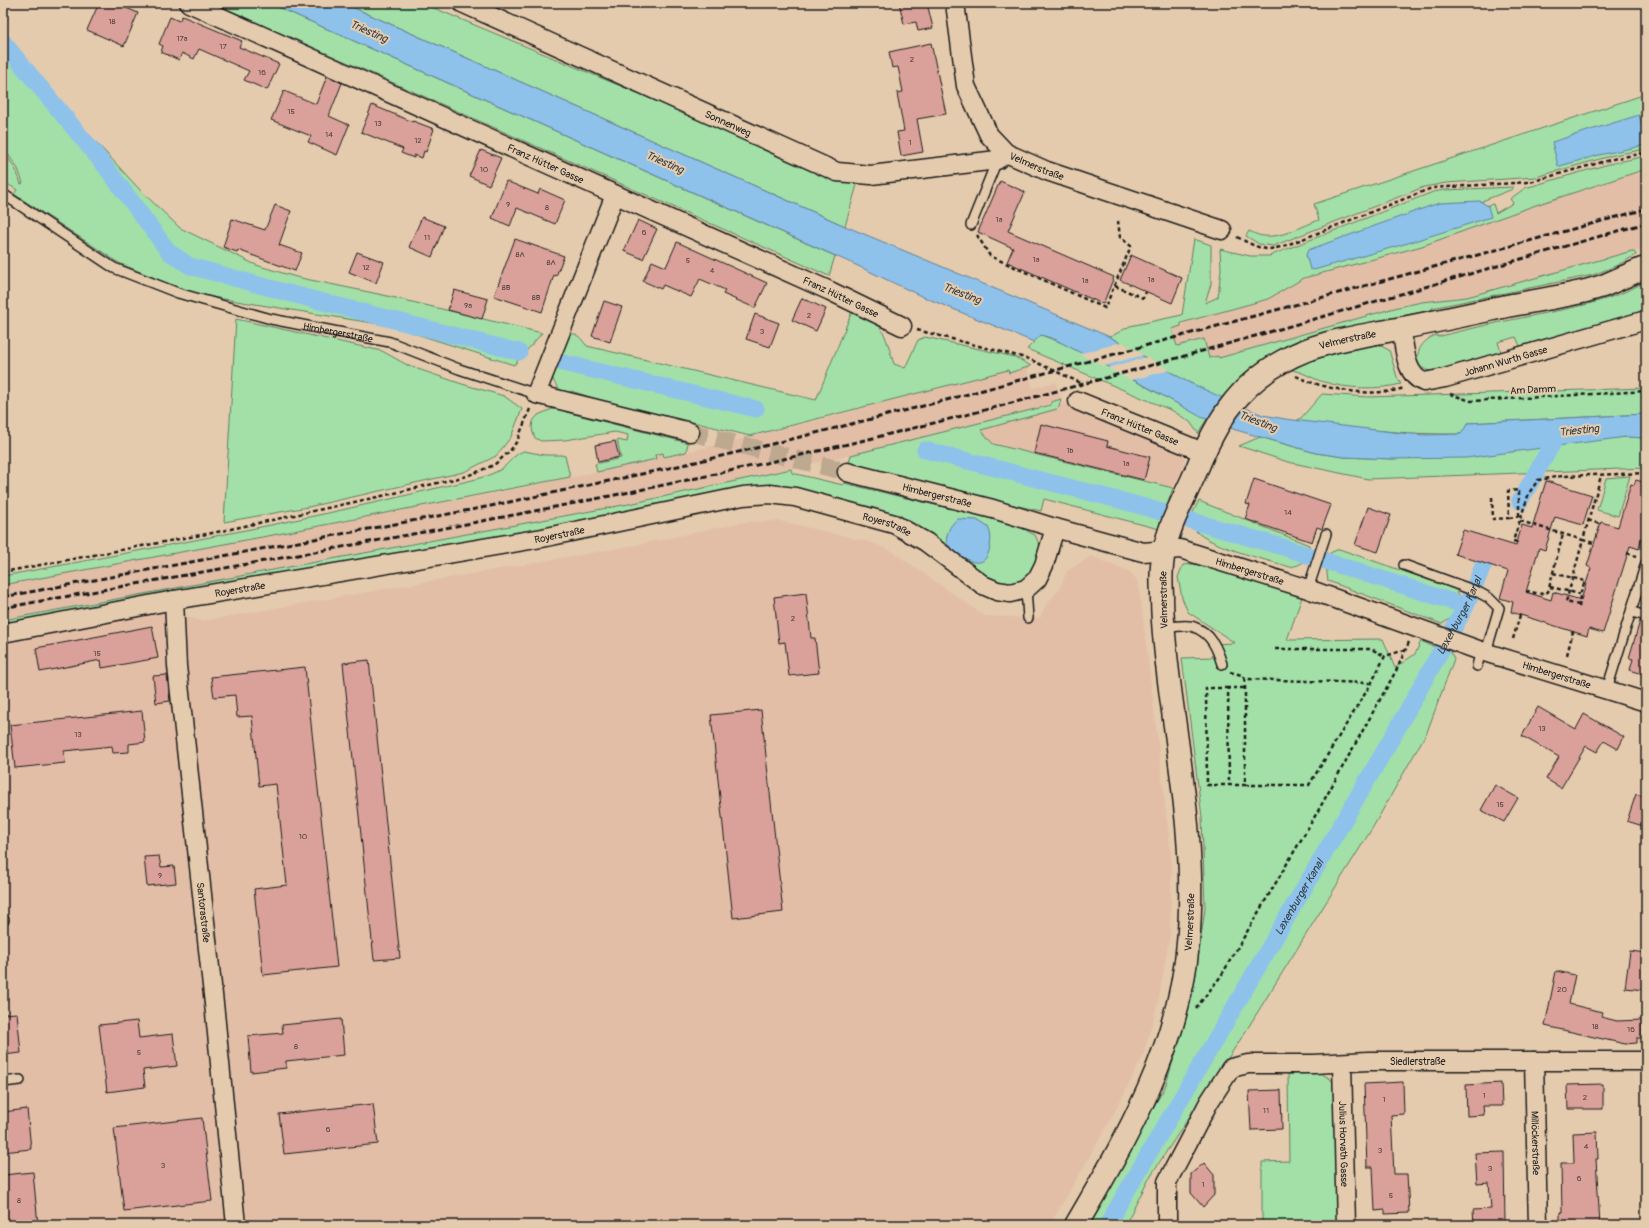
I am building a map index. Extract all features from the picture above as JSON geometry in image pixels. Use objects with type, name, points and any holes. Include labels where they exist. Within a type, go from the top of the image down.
[{"type":"street","name":"Franz Hütter Gasse","points":[[190,3],[830,291],[902,326]]},
{"type":"street","name":"Sonnenweg","points":[[462,3],[837,172],[871,175],[1001,156]]},
{"type":"street","name":"Velmerstraße","points":[[955,3],[966,86],[989,135],[1001,156],[1222,230]]},
{"type":"street","points":[[536,394],[615,195]]},
{"type":"street","name":"Velmerstraße","points":[[1076,1225],[1114,1162],[1144,1102],[1162,1058],[1175,1017],[1183,982],[1188,944],[1191,895],[1190,857],[1186,809],[1162,628],[1161,574],[1164,551],[1182,501],[1206,446],[1220,421],[1232,403],[1246,388],[1279,363],[1313,348],[1352,337],[1586,291],[1610,283],[1642,269]]},
{"type":"street","name":"Johann Wurth Gasse","points":[[1424,382],[1445,378],[1646,320]]},
{"type":"street","points":[[1401,328],[1410,370],[1414,376],[1424,382]]},
{"type":"street","name":"Franz Hütter Gasse","points":[[1082,393],[1206,446]]},
{"type":"street","name":"Himbergerstraße","points":[[536,394],[690,432]]},
{"type":"street","name":"Himbergerstraße","points":[[847,472],[994,509],[1055,528],[1143,552],[1180,550],[1308,589],[1454,641],[1481,656],[1607,689],[1646,702]]},
{"type":"street","name":"Royerstraße","points":[[3,633],[174,600],[542,538],[743,496],[770,494],[794,497],[894,524],[926,542],[983,585],[997,591],[1010,593],[1026,589]]},
{"type":"street","points":[[1026,589],[1037,579],[1044,565],[1055,528]]},
{"type":"street","name":"Santorastraße","points":[[174,600],[177,666],[215,1013],[236,1225]]},
{"type":"street","name":"Millöckerstraße","points":[[1534,1060],[1538,1225]]},
{"type":"street","name":"Siedlerstraße","points":[[1167,1225],[1167,1182],[1210,1102],[1231,1068],[1248,1064],[1314,1064],[1376,1061],[1646,1061]]},
{"type":"street","name":"Julius Horvath Gasse","points":[[1342,1063],[1346,1225]]},
{"type":"lane","points":[[971,225],[1001,156]]},
{"type":"lane","name":"Himbergerstraße","points":[[3,194],[114,268],[178,293],[271,319],[390,342],[459,369],[536,394]]},
{"type":"lane","points":[[1308,589],[1326,534]]},
{"type":"lane","points":[[1607,689],[1646,563]]},
{"type":"lane","points":[[1404,565],[1478,592],[1489,598],[1499,608],[1481,656]]},
{"type":"lane","points":[[1026,589],[1028,618]]},
{"type":"lane","points":[[1632,612],[1646,616]]},
{"type":"lane","points":[[1162,628],[1194,626],[1206,634],[1215,643],[1222,664]]},
{"type":"lane","points":[[3,1082],[20,1080]]},
{"type":"path","points":[[1222,230],[1258,248],[1267,250],[1279,248],[1432,188],[1530,182],[1617,158],[1646,153]]},
{"type":"path","points":[[971,225],[990,256],[1078,294],[1105,308],[1131,246],[1120,237],[1118,221]]},
{"type":"path","points":[[1115,286],[1144,298],[1146,292]]},
{"type":"path","points":[[902,326],[1029,359],[1082,393]]},
{"type":"path","points":[[1290,374],[1326,387],[1349,391],[1401,389],[1424,382]]},
{"type":"path","name":"Am Damm","points":[[1424,382],[1445,393],[1471,401],[1646,391]]},
{"type":"path","points":[[3,572],[232,529],[428,486],[484,470],[502,459],[517,441],[536,394]]},
{"type":"path","points":[[1520,516],[1528,493],[1538,480],[1562,476],[1601,476],[1646,472]]},
{"type":"path","points":[[1579,605],[1566,602],[1601,476]]},
{"type":"path","points":[[1509,518],[1508,491],[1519,490],[1520,521],[1513,541],[1517,542]]},
{"type":"path","points":[[1492,498],[1493,519],[1520,516]]},
{"type":"path","points":[[1588,520],[1600,524]]},
{"type":"path","points":[[1520,521],[1594,543]]},
{"type":"path","points":[[1527,593],[1528,591],[1539,594],[1548,592],[1563,534]]},
{"type":"path","points":[[1553,573],[1586,581],[1580,594],[1579,609]]},
{"type":"path","points":[[1550,587],[1580,594]]},
{"type":"path","points":[[1513,639],[1520,615]]},
{"type":"path","points":[[1567,655],[1573,631]]},
{"type":"path","points":[[1175,1017],[1191,1015],[1221,976],[1318,811],[1397,669],[1406,650],[1385,656],[1371,649],[1274,649]]},
{"type":"path","points":[[1244,688],[1206,688],[1207,785],[1309,785],[1371,684],[1385,656]]},
{"type":"path","points":[[1222,664],[1224,671],[1242,675],[1245,679],[1371,684]]},
{"type":"path","points":[[1245,679],[1245,785]]},
{"type":"path","points":[[1228,688],[1229,785]]},
{"type":"shaded area","points":[[1646,169],[1646,249],[1467,297],[1422,302],[1398,307],[1219,358],[1218,356],[1209,359],[1203,339],[1176,346],[1172,329],[1181,326],[1181,324],[1268,299],[1304,278],[1422,246],[1536,205]]},
{"type":"shaded area","points":[[1027,368],[1033,388],[1056,382],[1061,399],[1051,402],[1052,405],[851,455],[634,503],[3,620],[3,585],[527,487],[656,459],[655,455],[663,453],[665,457],[796,426],[1008,370],[1009,373]]},
{"type":"shaded area","points":[[1092,395],[1161,424],[1187,449],[1183,467],[1173,488],[993,444],[981,429],[1057,409],[1061,404]]},
{"type":"shaded area","points":[[780,521],[869,542],[890,550],[985,616],[1040,618],[1044,608],[1059,590],[1067,571],[1091,556],[1129,571],[1138,581],[1172,863],[1170,934],[1159,999],[1143,1056],[1111,1119],[1050,1225],[3,1225],[3,640],[163,611],[202,621],[636,545],[744,522]]},
{"type":"green space","points":[[213,3],[269,3],[835,256],[829,276]]},
{"type":"green space","points":[[343,3],[422,3],[857,185],[845,226]]},
{"type":"green space","points":[[3,32],[41,82],[140,190],[180,228],[256,265],[296,277],[383,295],[542,333],[514,365],[391,326],[191,293],[119,263],[14,194],[17,190],[3,181],[3,150],[16,170],[21,184],[23,183],[18,169],[3,147]]},
{"type":"green space","points":[[1646,68],[1646,149],[1614,155],[1536,177],[1446,183],[1424,187],[1273,246],[1259,244],[1246,236],[1249,231],[1260,236],[1271,236],[1292,231],[1319,220],[1314,204],[1643,95]]},
{"type":"green space","points":[[1646,156],[1646,169],[1536,205],[1422,246],[1304,278],[1268,299],[1181,323],[1181,326],[1172,329],[1177,346],[1204,339],[1209,358],[1218,356],[1219,358],[1398,307],[1422,302],[1467,297],[1634,251],[1636,255],[1618,265],[1593,275],[1329,331],[1315,336],[1247,372],[1221,398],[1186,381],[1110,337],[1130,326],[1182,315],[1194,239],[1211,245],[1211,284],[1205,303],[1218,297],[1221,269],[1220,249],[1250,256],[1269,256],[1433,192],[1445,190],[1513,187],[1513,189],[1482,201],[1484,206],[1493,204],[1496,213],[1513,203],[1510,199],[1525,188],[1609,164]]},
{"type":"green space","points":[[1646,281],[1646,311],[1520,346],[1516,337],[1498,342],[1501,352],[1440,371],[1429,371],[1422,368],[1419,363],[1419,350],[1429,339],[1437,335],[1437,337],[1490,324],[1585,305],[1616,295]]},
{"type":"green space","points":[[853,309],[877,323],[886,339],[894,364],[905,368],[918,340],[925,337],[1015,357],[1031,366],[1009,373],[1008,370],[750,436],[693,422],[692,424],[625,408],[571,391],[570,395],[558,388],[552,376],[569,333],[572,333],[581,339],[587,346],[816,400]]},
{"type":"green space","points":[[236,319],[382,351],[409,366],[462,384],[504,396],[522,409],[511,437],[496,456],[464,472],[308,507],[224,522]]},
{"type":"green space","points":[[1041,335],[1065,344],[1207,419],[1198,433],[1190,422],[1173,411],[1027,349]]},
{"type":"green space","points":[[1374,345],[1381,346],[1389,350],[1397,377],[1401,384],[1372,388],[1343,386],[1315,379],[1298,371],[1289,370],[1320,355]]},
{"type":"green space","points":[[1646,388],[1646,414],[1468,423],[1462,434],[1399,432],[1296,421],[1301,418],[1322,394],[1368,397]]},
{"type":"green space","points":[[1061,399],[1057,409],[981,430],[993,444],[1173,488],[1159,529],[1044,499],[1041,511],[977,497],[977,495],[849,463],[851,455],[1051,405],[1051,402]]},
{"type":"green space","points":[[552,409],[566,410],[566,412],[688,443],[686,452],[664,457],[663,453],[655,455],[656,459],[597,472],[595,464],[621,458],[617,440],[627,442],[628,435],[615,432],[565,440],[541,441],[535,438],[533,433],[533,421],[538,415]]},
{"type":"green space","points":[[1260,437],[1316,453],[1344,457],[1392,459],[1626,437],[1646,438],[1646,468],[1368,479],[1288,462],[1239,446]]},
{"type":"green space","points":[[524,451],[545,455],[565,456],[570,477],[273,535],[3,585],[3,576],[166,546],[329,513],[476,479],[498,471]]},
{"type":"green space","points":[[791,469],[792,473],[843,485],[844,483],[972,514],[973,511],[1016,525],[1035,535],[1040,546],[1034,569],[1018,585],[996,584],[911,526],[780,488],[3,628],[3,620],[634,503]]},
{"type":"green space","points":[[1630,476],[1618,516],[1597,510],[1606,478]]},
{"type":"green space","points":[[1199,501],[1309,545],[1309,554],[1307,558],[1302,563],[1290,567],[1221,546],[1208,540],[1198,533],[1193,527],[1192,523],[1195,507]]},
{"type":"green space","points":[[1339,549],[1455,589],[1462,599],[1457,614],[1442,624],[1328,581],[1326,565],[1330,553]]},
{"type":"green space","points":[[1206,563],[1302,597],[1287,640],[1383,639],[1395,668],[1415,654],[1421,641],[1432,646],[1449,648],[1454,659],[1427,732],[1373,827],[1244,1034],[1151,1175],[1125,1225],[1086,1225],[1165,1087],[1185,1022],[1195,980],[1205,909],[1202,817],[1182,658],[1213,657],[1213,644],[1235,643],[1188,612],[1182,598],[1178,577],[1183,565]]},
{"type":"green space","points":[[1320,1073],[1329,1078],[1336,1085],[1339,1225],[1262,1225],[1262,1162],[1289,1161],[1288,1074]]},
{"type":"water","name":"Triesting","points":[[269,3],[343,3],[845,226],[1110,337],[1186,381],[1263,415],[1285,419],[1424,435],[1461,434],[1468,423],[1646,414],[1646,438],[1626,437],[1466,458],[1392,459],[1344,457],[1316,453],[1236,430],[1201,417],[1151,389],[1054,339],[1041,335],[1034,342],[921,296],[858,266]]},
{"type":"water","points":[[1639,115],[1646,138],[1646,145],[1558,166],[1552,142]]},
{"type":"water","points":[[1480,201],[1488,206],[1491,217],[1408,243],[1314,270],[1310,269],[1306,255],[1308,250],[1440,203]]},
{"type":"water","points":[[958,519],[977,520],[988,527],[991,536],[989,551],[987,557],[980,562],[966,559],[948,545],[946,539],[948,531],[953,523]]},
{"type":"pier","points":[[1122,342],[1144,355],[1103,366],[1079,354]]},
{"type":"pier","points":[[1147,357],[1170,370],[1131,380],[1107,368]]},
{"type":"building","points":[[99,3],[115,3],[138,13],[124,46],[87,30]]},
{"type":"building","points":[[899,3],[927,3],[933,28],[918,31],[916,22],[904,24]]},
{"type":"building","points":[[182,16],[242,41],[239,47],[279,64],[267,90],[244,80],[249,71],[199,49],[194,59],[182,53],[179,60],[161,52],[163,46],[159,44],[170,17],[179,21]]},
{"type":"building","points":[[931,43],[946,114],[917,119],[923,152],[901,156],[897,132],[904,131],[897,93],[903,92],[898,67],[892,68],[889,52]]},
{"type":"building","points":[[327,76],[342,83],[329,116],[349,125],[337,155],[308,142],[311,136],[271,120],[284,91],[316,104]]},
{"type":"building","points":[[372,105],[434,129],[426,152],[424,151],[422,158],[414,155],[414,158],[401,153],[403,149],[361,132]]},
{"type":"building","points":[[481,150],[501,158],[489,185],[469,176]]},
{"type":"building","points":[[506,181],[538,194],[540,189],[565,200],[555,224],[517,208],[510,226],[492,218]]},
{"type":"building","points":[[1000,181],[1025,192],[1008,231],[1114,277],[1103,304],[1007,262],[1013,248],[978,232]]},
{"type":"building","points":[[275,205],[291,211],[279,245],[302,253],[295,271],[238,250],[237,252],[223,247],[232,219],[265,230]]},
{"type":"building","points":[[422,217],[444,226],[432,257],[409,247]]},
{"type":"building","points":[[638,220],[657,229],[643,259],[624,251]]},
{"type":"building","points":[[515,239],[564,256],[556,276],[554,275],[542,312],[494,296]]},
{"type":"building","points":[[677,242],[767,283],[755,308],[723,294],[725,290],[700,279],[691,297],[663,285],[661,289],[643,281],[652,261],[666,267]]},
{"type":"building","points":[[357,252],[384,262],[376,283],[349,272]]},
{"type":"building","points":[[1131,255],[1182,278],[1172,303],[1120,280]]},
{"type":"building","points":[[454,290],[488,299],[482,319],[448,310]]},
{"type":"building","points":[[802,298],[826,309],[816,331],[792,320]]},
{"type":"building","points":[[604,301],[622,307],[610,342],[592,336]]},
{"type":"building","points":[[755,314],[779,323],[770,347],[746,339]]},
{"type":"building","points":[[1041,424],[1108,441],[1107,446],[1150,457],[1144,480],[1034,453]]},
{"type":"building","points":[[615,441],[619,457],[598,462],[595,445]]},
{"type":"building","points":[[1254,479],[1331,505],[1322,529],[1317,527],[1312,542],[1245,519],[1250,505],[1246,504]]},
{"type":"building","points":[[1636,480],[1646,483],[1646,537],[1642,536],[1639,549],[1630,546],[1603,633],[1589,629],[1587,636],[1511,612],[1513,602],[1500,598],[1508,571],[1455,554],[1463,530],[1516,546],[1522,525],[1532,528],[1546,481],[1592,495],[1583,525],[1555,517],[1545,550],[1539,548],[1526,592],[1551,600],[1553,592],[1581,600],[1591,568],[1587,566],[1601,522],[1618,527],[1631,484],[1634,485]]},
{"type":"building","points":[[1368,507],[1391,515],[1378,552],[1355,545]]},
{"type":"building","points":[[806,593],[811,638],[815,638],[819,673],[789,676],[785,642],[779,643],[774,597]]},
{"type":"building","points":[[1640,621],[1646,622],[1646,675],[1630,670],[1633,659],[1629,658]]},
{"type":"building","points":[[152,626],[158,658],[102,668],[101,660],[40,672],[36,648]]},
{"type":"building","points":[[369,660],[400,958],[374,960],[343,663]]},
{"type":"building","points":[[305,667],[337,967],[263,975],[254,889],[287,885],[276,784],[259,786],[252,716],[237,717],[235,695],[214,697],[211,677]]},
{"type":"building","points":[[167,675],[170,701],[156,703],[153,676]]},
{"type":"building","points":[[1538,707],[1576,729],[1584,714],[1624,737],[1618,749],[1604,741],[1597,752],[1586,746],[1561,788],[1546,779],[1559,757],[1522,736]]},
{"type":"building","points":[[761,710],[783,912],[733,918],[711,715]]},
{"type":"building","points":[[142,711],[145,742],[129,744],[129,752],[113,753],[112,746],[64,751],[65,763],[15,768],[10,725]]},
{"type":"building","points":[[1495,785],[1518,798],[1504,822],[1481,810]]},
{"type":"building","points":[[1636,794],[1646,797],[1646,827],[1627,821]]},
{"type":"building","points":[[159,856],[161,867],[174,866],[176,883],[147,886],[144,857]]},
{"type":"building","points":[[1630,951],[1646,953],[1645,990],[1625,988]]},
{"type":"building","points":[[1556,971],[1575,975],[1569,1004],[1602,1012],[1601,1017],[1617,1021],[1642,1020],[1642,1038],[1637,1038],[1637,1043],[1625,1044],[1545,1026]]},
{"type":"building","points":[[17,1013],[21,1053],[3,1055],[3,1014]]},
{"type":"building","points":[[341,1019],[344,1055],[286,1061],[286,1068],[251,1072],[248,1036],[283,1033],[282,1025]]},
{"type":"building","points":[[137,1021],[139,1038],[173,1034],[177,1066],[143,1070],[145,1087],[107,1092],[99,1025]]},
{"type":"building","points":[[1403,1082],[1404,1114],[1391,1115],[1394,1174],[1407,1174],[1409,1213],[1385,1214],[1385,1210],[1375,1211],[1373,1167],[1367,1167],[1364,1084]]},
{"type":"building","points":[[1501,1083],[1502,1106],[1483,1106],[1484,1115],[1467,1116],[1466,1085]]},
{"type":"building","points":[[1603,1084],[1603,1109],[1568,1109],[1567,1085]]},
{"type":"building","points":[[1281,1090],[1282,1129],[1251,1130],[1249,1091]]},
{"type":"building","points":[[373,1104],[378,1144],[284,1154],[279,1114]]},
{"type":"building","points":[[27,1109],[31,1149],[3,1152],[3,1112]]},
{"type":"building","points":[[202,1118],[212,1201],[124,1211],[114,1128]]},
{"type":"building","points":[[1597,1132],[1598,1159],[1596,1159],[1600,1225],[1560,1225],[1560,1212],[1562,1212],[1561,1163],[1574,1163],[1573,1133]]},
{"type":"building","points":[[1504,1152],[1505,1225],[1474,1225],[1473,1210],[1491,1209],[1489,1183],[1477,1184],[1475,1153]]},
{"type":"building","points":[[1204,1163],[1214,1175],[1214,1195],[1203,1207],[1191,1193],[1191,1174]]},
{"type":"building","points":[[33,1172],[38,1225],[3,1225],[3,1175]]},
{"type":"waterway","points":[[3,42],[105,166],[169,252],[190,266],[292,294],[519,352]]},
{"type":"waterway","points":[[559,362],[756,409]]},
{"type":"waterway","name":"Laxenburger Kanal","points":[[1520,501],[1559,432]]},
{"type":"waterway","points":[[925,450],[1134,504],[1279,546],[1466,606]]},
{"type":"waterway","name":"Laxenburger Kanal","points":[[1107,1225],[1396,731],[1466,606],[1483,566]]},
{"type":"tunnel","points":[[690,432],[847,472]]},
{"type":"railway","points":[[3,597],[481,508],[756,448],[939,402],[1646,209]]},
{"type":"railway","points":[[3,608],[546,509],[762,464],[869,439],[1064,389],[1646,223]]}]
